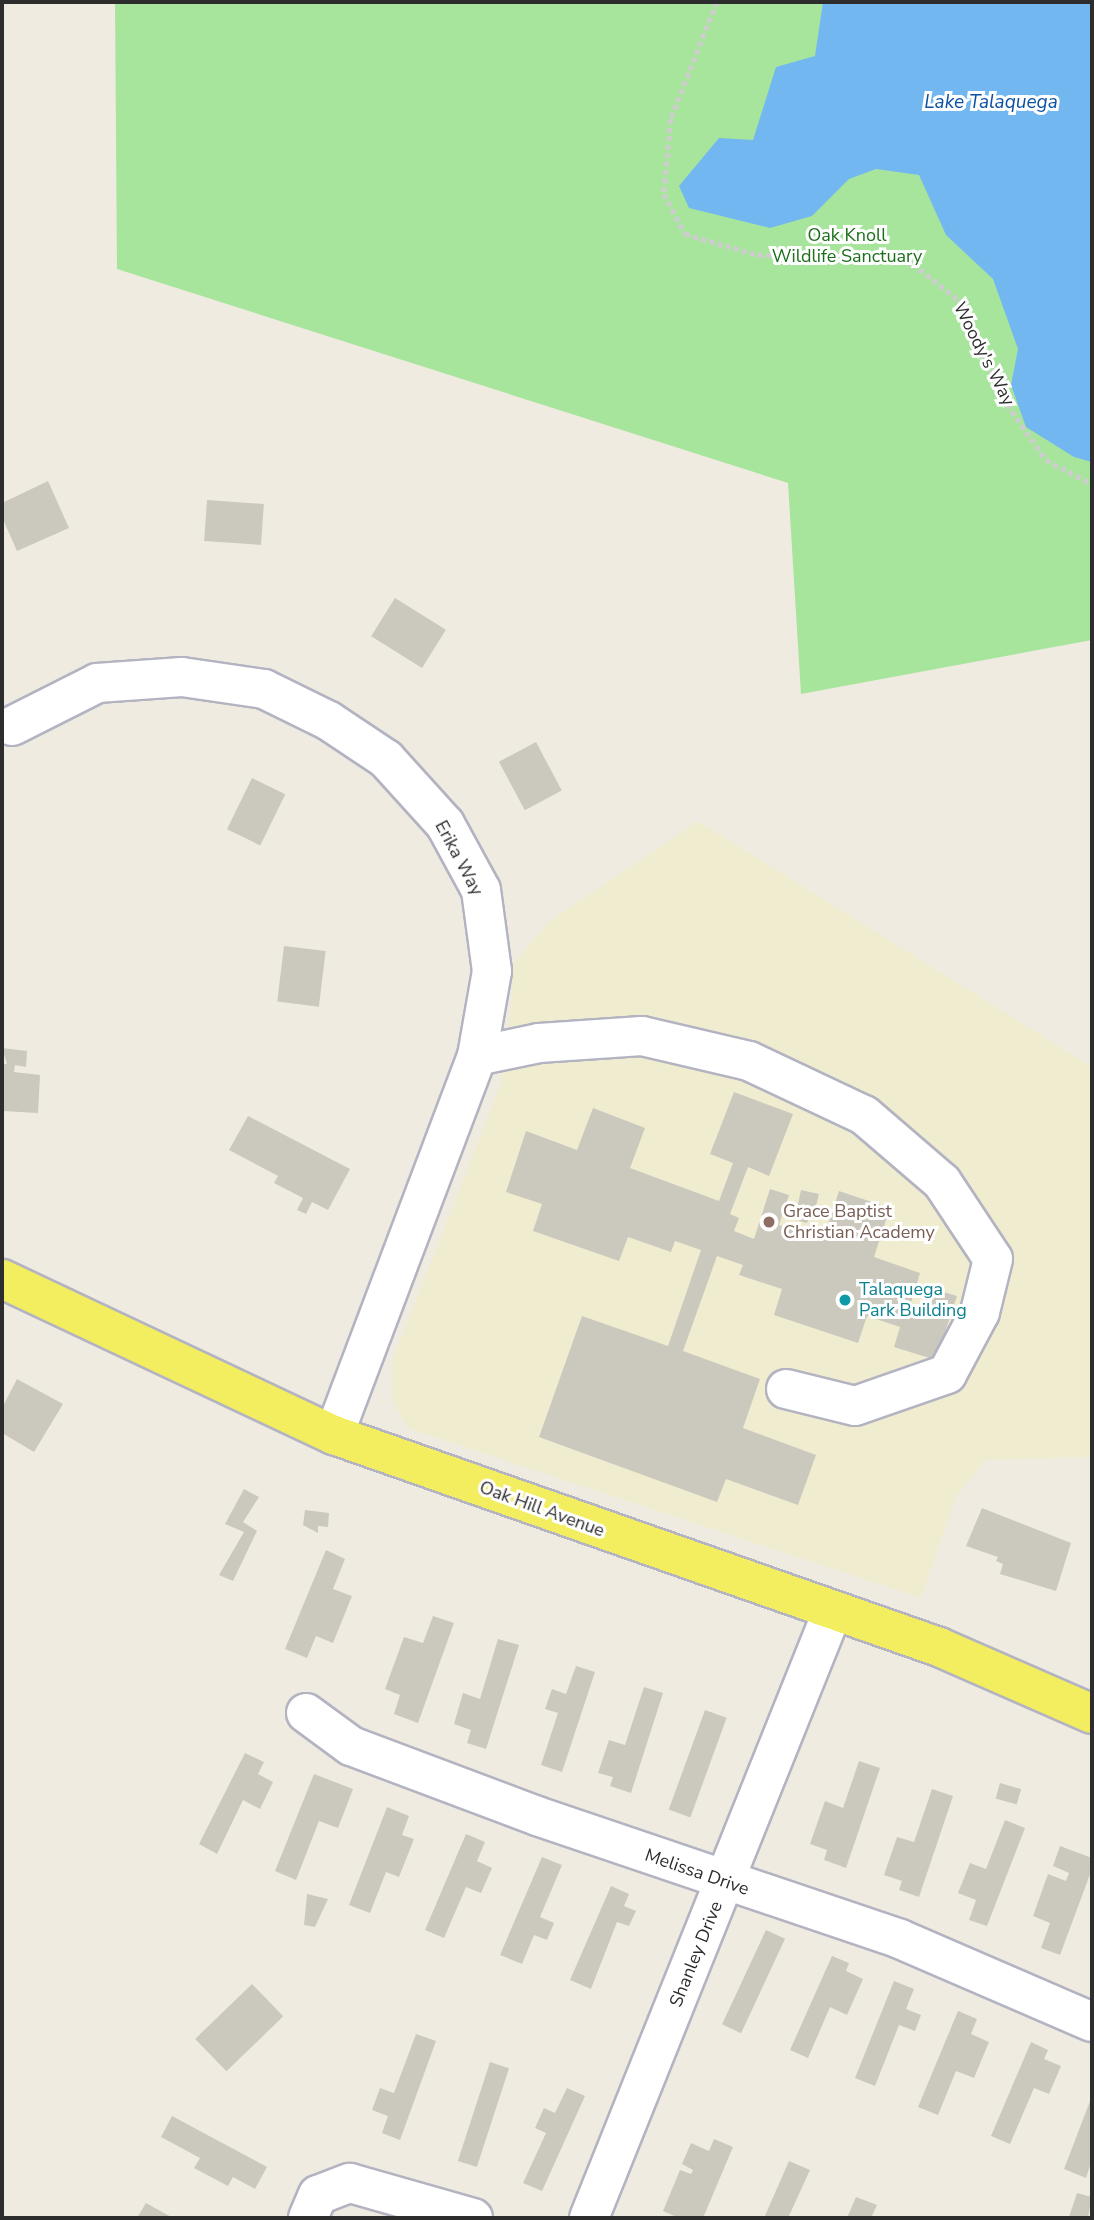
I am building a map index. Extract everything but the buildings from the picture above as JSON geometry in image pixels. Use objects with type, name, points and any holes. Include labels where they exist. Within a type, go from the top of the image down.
[{"type":"main road","name":"Oak Hill Avenue","points":[[2,1279],[334,1435],[939,1647],[1092,1714]]},
{"type":"street","name":"Erika Way","points":[[12,726],[97,683],[182,677],[264,689],[329,721],[386,759],[444,824],[481,890],[492,971],[477,1056],[334,1435]]},
{"type":"street","points":[[477,1056],[539,1043],[642,1036],[749,1062],[864,1115],[942,1182],[993,1259],[980,1312],[947,1374],[855,1406],[786,1389]]},
{"type":"street","name":"Shanley Drive","points":[[589,2218],[832,1611]]},
{"type":"street","name":"Melissa Drive","points":[[306,1713],[351,1746],[725,1882],[900,1939],[1092,2022]]},
{"type":"street","points":[[313,2207],[350,2183],[473,2218]]},
{"type":"path","name":"Woody's Way","points":[[717,2],[671,118],[664,194],[685,234],[758,255],[875,256],[913,264],[959,300],[1007,404],[1046,460],[1092,484]]},
{"type":"shaded area","name":"Grace Baptist Christian Academy","points":[[698,821],[1092,1067],[1092,1457],[986,1460],[956,1496],[921,1598],[408,1428],[392,1399],[392,1362],[501,1083],[513,993],[511,966],[549,922]]},
{"type":"green space","name":"Oak Knoll Wildlife Sanctuary","points":[[115,2],[1092,2],[1092,640],[801,694],[788,483],[117,269]]},
{"type":"water","name":"Lake Talaquega","points":[[823,2],[1092,2],[1092,462],[1074,457],[1026,427],[1011,385],[1018,349],[993,279],[946,235],[919,175],[876,169],[849,179],[812,216],[770,228],[689,208],[679,186],[719,138],[753,140],[776,67],[815,56]]},
{"type":"place","name":"Grace Baptist Christian Academy","points":[[769,1222]]},
{"type":"place","name":"Talaquega Park Building","points":[[845,1300]]}]
